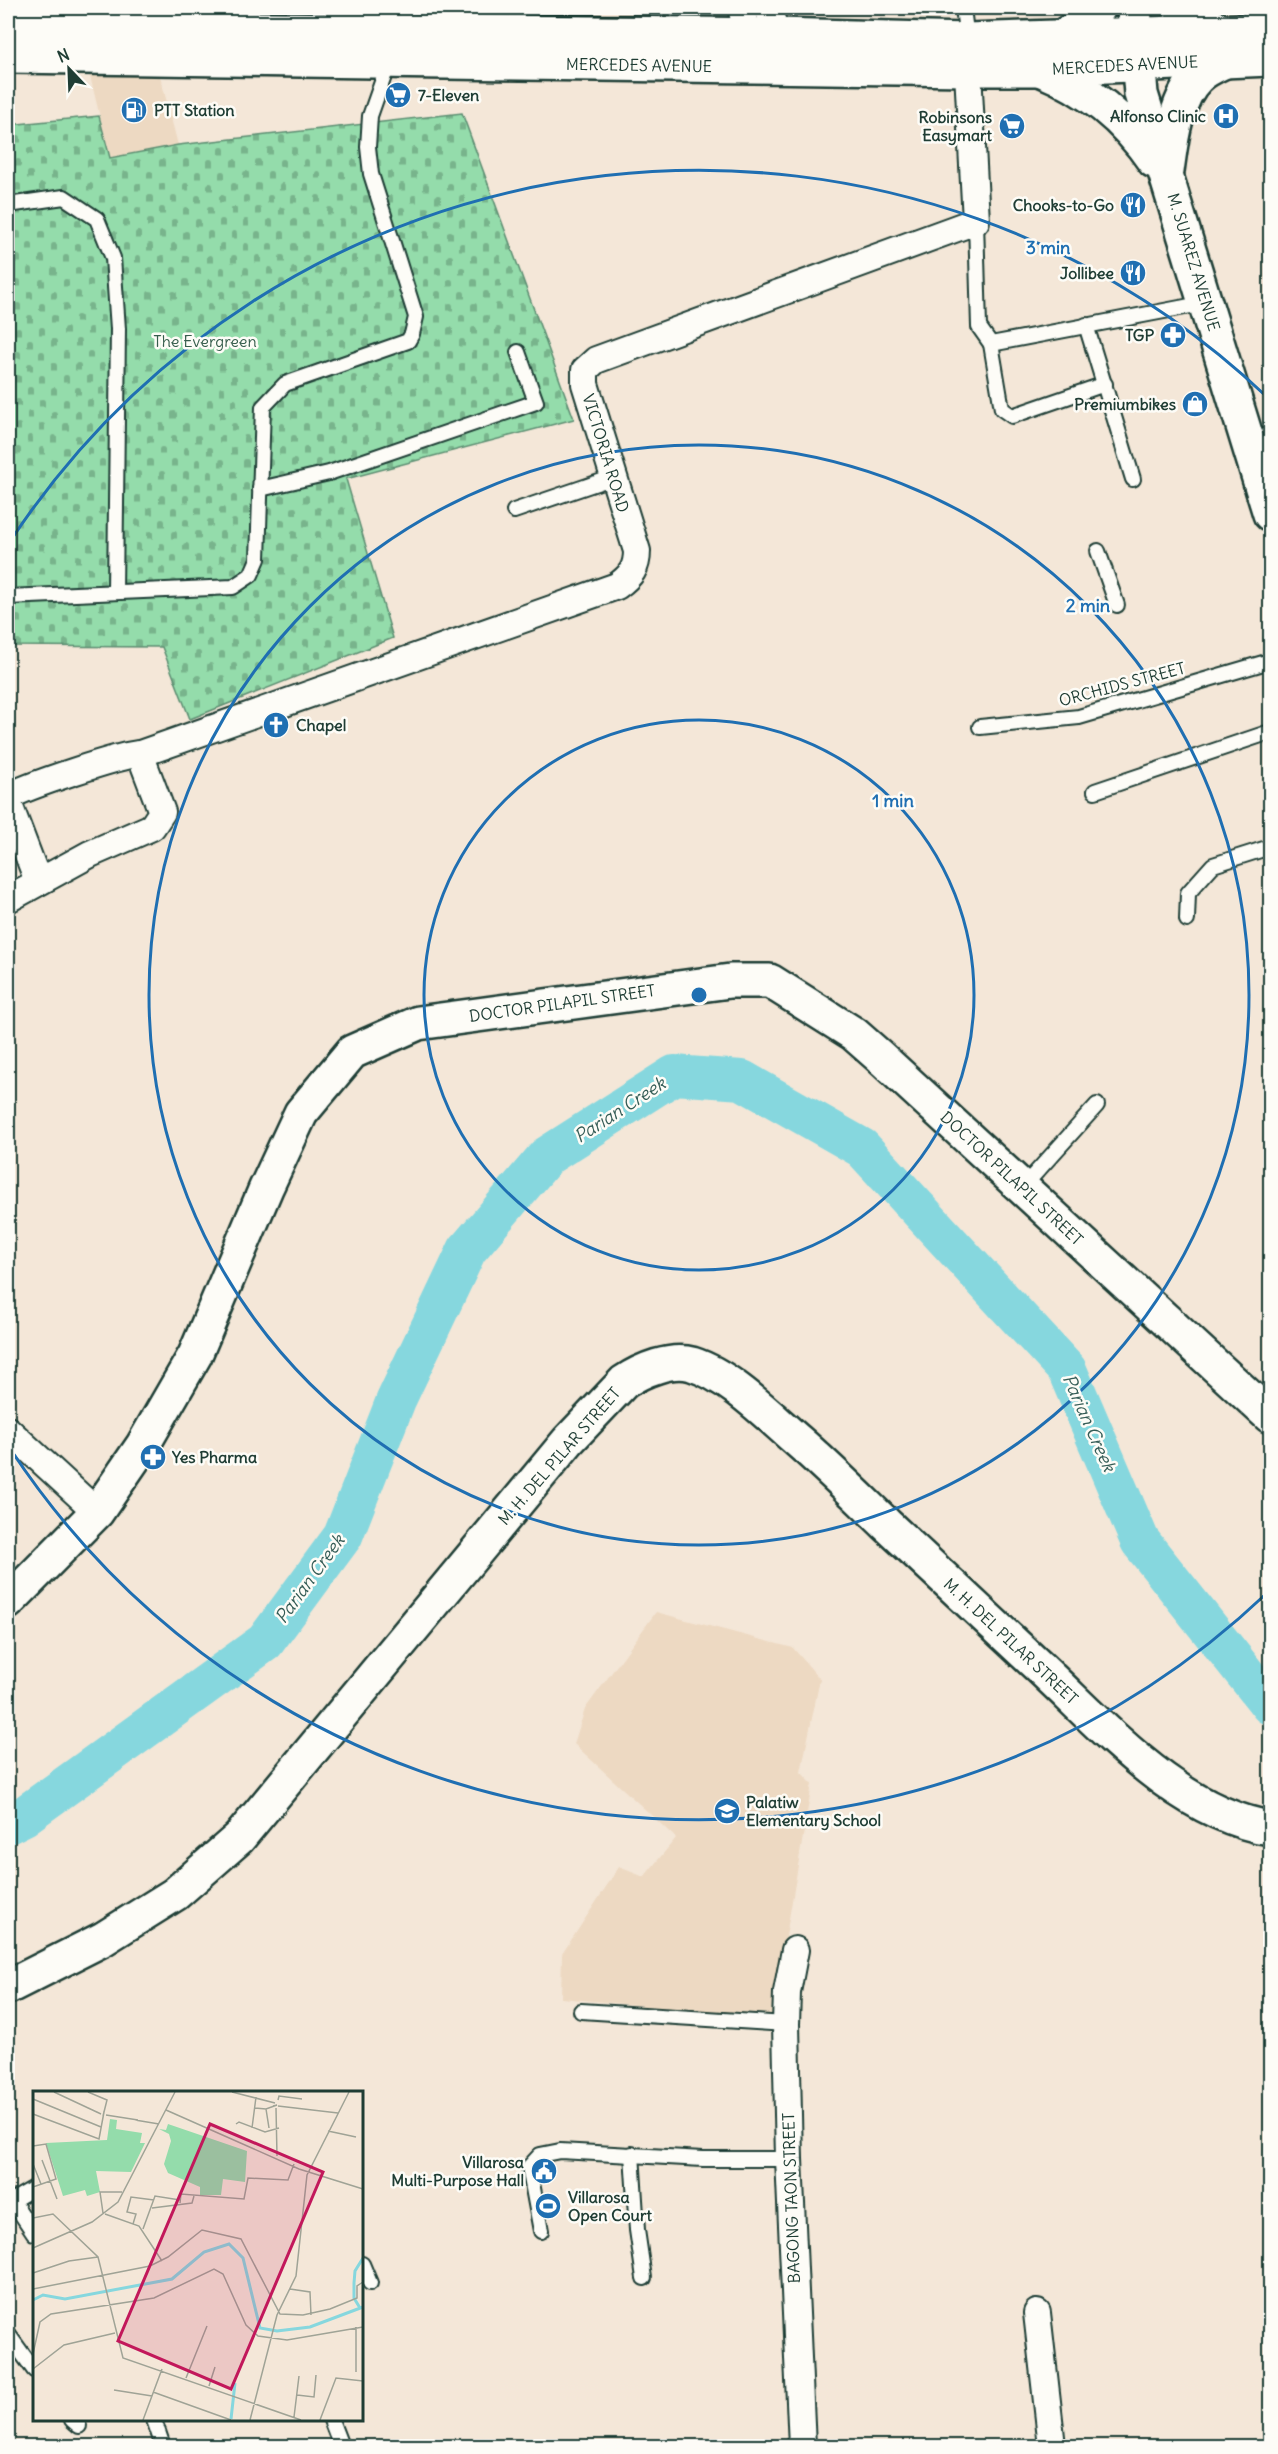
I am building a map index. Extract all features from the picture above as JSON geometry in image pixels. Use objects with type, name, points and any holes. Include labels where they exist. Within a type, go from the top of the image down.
[{"type":"street","points":[[1059,39],[1099,8]]},
{"type":"street","points":[[1169,180],[1176,124],[1186,94],[1226,46],[1180,8]]},
{"type":"street","name":"MERCEDES AVENUE","points":[[8,56],[391,46],[759,21],[968,55],[1038,69],[1136,36]]},
{"type":"street","name":"MERCEDES AVENUE","points":[[8,26],[391,46],[968,55],[1059,39],[1136,36],[1226,46],[1270,59]]},
{"type":"street","name":"MERCEDES AVENUE","points":[[1226,46],[1270,30]]},
{"type":"street","name":"M. SUAREZ AVENUE","points":[[1136,36],[1141,94],[1270,514]]},
{"type":"street","points":[[968,55],[976,221]]},
{"type":"street","points":[[1038,69],[1078,87],[1115,115],[1145,148],[1169,180]]},
{"type":"street","name":"VICTORIA ROAD","points":[[8,797],[93,766],[140,754],[617,586],[633,572],[637,562],[637,551],[585,384],[585,370],[589,364],[976,221]]},
{"type":"street","points":[[8,899],[90,854],[152,827],[162,812],[140,754]]},
{"type":"street","points":[[8,802],[16,849],[38,881]]},
{"type":"street","name":"DOCTOR PILAPIL STREET","points":[[8,1602],[97,1512],[144,1445],[195,1355],[266,1188],[301,1113],[352,1052],[418,1023],[730,981],[770,981],[854,1034],[1270,1416]]},
{"type":"street","name":"M. H. DEL PILAR STREET","points":[[8,1987],[103,1939],[175,1894],[247,1830],[568,1441],[624,1382],[633,1376],[669,1364],[694,1365],[730,1384],[779,1424],[823,1462],[928,1564],[1165,1782],[1218,1811],[1270,1828]]},
{"type":"street","points":[[8,1430],[97,1512]]},
{"type":"street","name":"BAGONG TAON STREET","points":[[795,1950],[787,1992],[786,2024],[789,2159],[802,2446]]},
{"type":"street","points":[[1037,2313],[1052,2446]]},
{"type":"lane","points":[[963,8],[968,55]]},
{"type":"lane","points":[[8,597],[233,587],[251,575],[258,560],[263,407],[285,384],[408,341],[412,334],[416,317],[371,174],[368,147],[370,116],[391,46]]},
{"type":"lane","points":[[8,205],[64,197],[97,219],[113,258],[118,329],[115,592]]},
{"type":"lane","points":[[976,221],[979,327],[991,344],[1002,409],[1012,416],[1105,384]]},
{"type":"lane","points":[[991,344],[1206,303]]},
{"type":"lane","points":[[1086,325],[1133,479]]},
{"type":"lane","points":[[260,489],[329,473],[536,402],[518,352]]},
{"type":"lane","points":[[514,511],[614,477]]},
{"type":"lane","points":[[1098,551],[1117,605]]},
{"type":"lane","name":"ORCHIDS STREET","points":[[980,727],[1079,717],[1270,661]]},
{"type":"lane","points":[[1095,791],[1270,732]]},
{"type":"lane","points":[[1187,921],[1188,893],[1212,865],[1270,847]]},
{"type":"lane","points":[[1022,1188],[1097,1105]]},
{"type":"lane","points":[[581,2011],[786,2024]]},
{"type":"lane","points":[[541,2231],[529,2167],[540,2155],[560,2151],[703,2159],[789,2159]]},
{"type":"lane","points":[[632,2154],[637,2230],[644,2278]]},
{"type":"lane","points":[[33,2189],[10,2202],[33,2232]]},
{"type":"lane","points":[[363,2266],[370,2283]]},
{"type":"lane","points":[[8,2334],[33,2369]]},
{"type":"lane","points":[[154,2421],[163,2446]]},
{"type":"lane","points":[[331,2421],[341,2446]]},
{"type":"shaded area","points":[[942,8],[1062,8],[1053,14],[943,17]]},
{"type":"shaded area","points":[[88,68],[158,68],[178,145],[110,158]]},
{"type":"shaded area","name":"Palatiw Elementary School","points":[[656,1612],[793,1648],[820,1679],[801,1772],[812,1784],[772,2018],[561,1998],[562,1954],[619,1867],[644,1877],[676,1838],[574,1744],[585,1709]]},
{"type":"green space","name":"The Evergreen","points":[[462,113],[574,419],[346,479],[393,638],[190,719],[162,647],[8,646],[8,125],[99,116],[110,158],[178,145]]},
{"type":"waterway","name":"Parian Creek","points":[[8,1824],[24,1816],[265,1642],[343,1536],[396,1400],[467,1250],[547,1156],[674,1075],[742,1080],[862,1148],[1067,1370],[1140,1541],[1270,1705]]},
{"type":"place","name":"7-Eleven","points":[[398,95]]},
{"type":"place","name":"PTT Station","points":[[134,110]]},
{"type":"place","name":"Alfonso Clinic","points":[[1226,116]]},
{"type":"place","name":"Robinsons Easymart","points":[[1012,126]]},
{"type":"place","name":"Chooks-to-Go","points":[[1133,205]]},
{"type":"place","name":"Jollibee","points":[[1133,273]]},
{"type":"place","name":"TGP","points":[[1173,335]]},
{"type":"place","name":"Premiumbikes","points":[[1195,404]]},
{"type":"place","name":"Chapel","points":[[276,725]]},
{"type":"place","name":"Yes Pharma","points":[[153,1457]]},
{"type":"place","name":"Palatiw Elementary School","points":[[727,1811]]},
{"type":"place","name":"Villarosa Multi-Purpose Hall","points":[[544,2171]]},
{"type":"place","name":"Villarosa Open Court","points":[[548,2206]]}]
